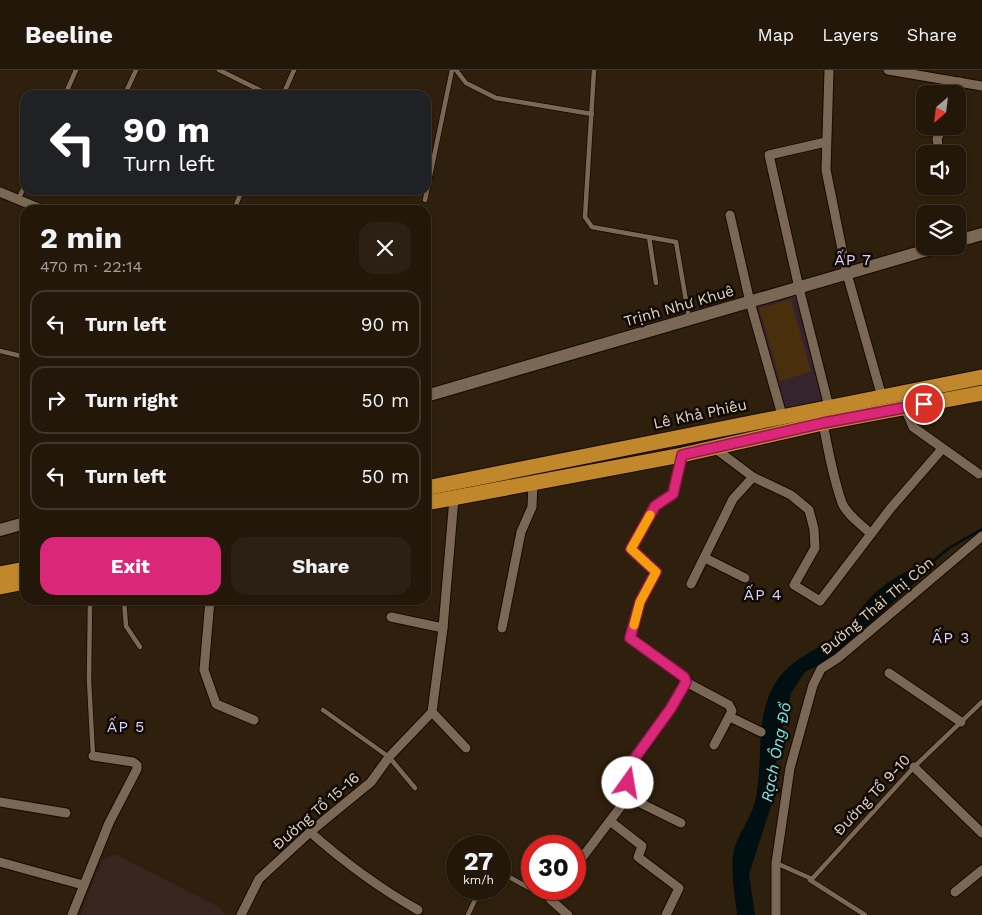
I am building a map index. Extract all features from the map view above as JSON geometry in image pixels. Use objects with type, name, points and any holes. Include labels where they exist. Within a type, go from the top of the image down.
[{"type":"highway","name":"Lê Khả Phiêu","points":[[431,487],[982,377]]},
{"type":"highway","points":[[431,503],[682,455],[823,423],[982,393]]},
{"type":"highway","points":[[0,574],[20,570]]},
{"type":"highway","points":[[0,587],[20,583]]},
{"type":"street","points":[[829,70],[826,170],[847,274],[882,397]]},
{"type":"street","points":[[888,70],[982,86]]},
{"type":"street","points":[[938,145],[939,135]]},
{"type":"street","points":[[826,142],[770,155],[799,288],[829,407]]},
{"type":"street","points":[[0,192],[30,205]]},
{"type":"street","points":[[730,215],[750,302],[782,416]]},
{"type":"street","points":[[966,239],[982,234]]},
{"type":"street","name":"Trịnh Như Khuê","points":[[431,395],[916,253]]},
{"type":"street","points":[[905,408],[913,427],[979,474]]},
{"type":"street","points":[[823,423],[830,466],[841,492],[842,504],[871,534]]},
{"type":"street","points":[[713,447],[753,477],[791,495],[809,510],[814,529],[815,548],[794,585],[820,601],[871,534],[942,449]]},
{"type":"street","points":[[691,584],[733,499],[753,477]]},
{"type":"street","points":[[502,628],[521,532],[532,507],[533,483]]},
{"type":"street","points":[[454,498],[443,628],[432,712],[466,748]]},
{"type":"street","points":[[0,530],[20,524]]},
{"type":"street","name":"Đường Thái Thị Còn","points":[[776,915],[776,863],[790,768],[813,684],[821,669],[838,658],[982,536]]},
{"type":"street","points":[[631,549],[656,572],[640,602],[630,638],[684,677],[686,682],[729,705],[732,711],[730,717],[714,745]]},
{"type":"street","points":[[705,558],[745,578]]},
{"type":"street","points":[[210,605],[204,670],[216,704],[254,720]]},
{"type":"street","points":[[391,617],[443,628]]},
{"type":"street","points":[[889,673],[961,722]]},
{"type":"street","points":[[586,852],[628,798],[628,769],[671,708],[686,682]]},
{"type":"street","name":"Đường Tổ 15-16","points":[[241,915],[259,879],[310,832],[371,782],[389,757],[432,712]]},
{"type":"street","points":[[730,717],[760,732]]},
{"type":"street","points":[[72,915],[109,823],[137,769],[137,765],[133,762],[94,756]]},
{"type":"street","points":[[914,767],[982,833]]},
{"type":"street","points":[[628,798],[681,823]]},
{"type":"street","points":[[0,802],[66,813]]},
{"type":"street","points":[[610,820],[642,846],[638,857],[679,888],[666,915]]},
{"type":"street","points":[[310,832],[344,861],[388,893],[418,910]]},
{"type":"street","points":[[0,862],[83,885]]},
{"type":"street","points":[[955,892],[982,870]]},
{"type":"street","points":[[551,900],[568,915]]},
{"type":"lane","points":[[67,90],[76,70]]},
{"type":"lane","points":[[127,90],[136,70]]},
{"type":"lane","points":[[219,70],[260,90]]},
{"type":"lane","points":[[285,90],[294,70]]},
{"type":"lane","points":[[454,70],[466,83],[496,98],[592,114]]},
{"type":"lane","points":[[431,173],[454,70]]},
{"type":"lane","points":[[594,70],[585,217],[592,227],[676,242],[690,320]]},
{"type":"lane","points":[[18,200],[20,195]]},
{"type":"lane","points":[[425,200],[426,195]]},
{"type":"lane","points":[[649,237],[656,283]]},
{"type":"lane","points":[[0,351],[20,356]]},
{"type":"lane","points":[[631,549],[655,506],[673,494],[682,455]]},
{"type":"lane","points":[[90,605],[89,680],[94,756]]},
{"type":"lane","points":[[124,605],[126,626],[140,647]]},
{"type":"lane","name":"Đường Tổ 9-10","points":[[810,880],[914,767],[982,702]]},
{"type":"lane","points":[[323,710],[389,757],[415,788]]},
{"type":"lane","points":[[776,863],[810,880],[865,915]]},
{"type":"lane","points":[[468,915],[475,900]]},
{"type":"shaded area","points":[[798,293],[827,401],[782,411],[754,306]]},
{"type":"shaded area","points":[[115,854],[221,908],[225,915],[80,915],[102,860]]},
{"type":"water","points":[[924,564],[930,567],[927,572],[877,617],[864,634],[834,657],[805,672],[791,693],[777,750],[774,797],[749,874],[755,915],[737,915],[733,878],[733,855],[737,841],[755,802],[763,719],[773,688],[789,667],[846,628],[881,588],[902,574]]},
{"type":"building","points":[[791,299],[811,372],[780,381],[759,308]]},
{"type":"waterway","name":"Rạch Ông Đồ","points":[[926,567],[949,548],[982,529]]},
{"type":"slow traffic","points":[[634,625],[640,602],[656,572],[631,549],[650,515]]},
{"type":"district","name":"ẤP 7","points":[[853,259]]},
{"type":"district","name":"ẤP 4","points":[[763,594]]},
{"type":"district","name":"ẤP 3","points":[[951,637]]},
{"type":"district","name":"ẤP 5","points":[[126,726]]},
{"type":"route","points":[[628,783],[628,769],[671,708],[686,682],[684,677],[630,638],[640,602],[656,572],[631,549],[655,506],[673,494],[682,455],[823,423],[924,404]]}]
